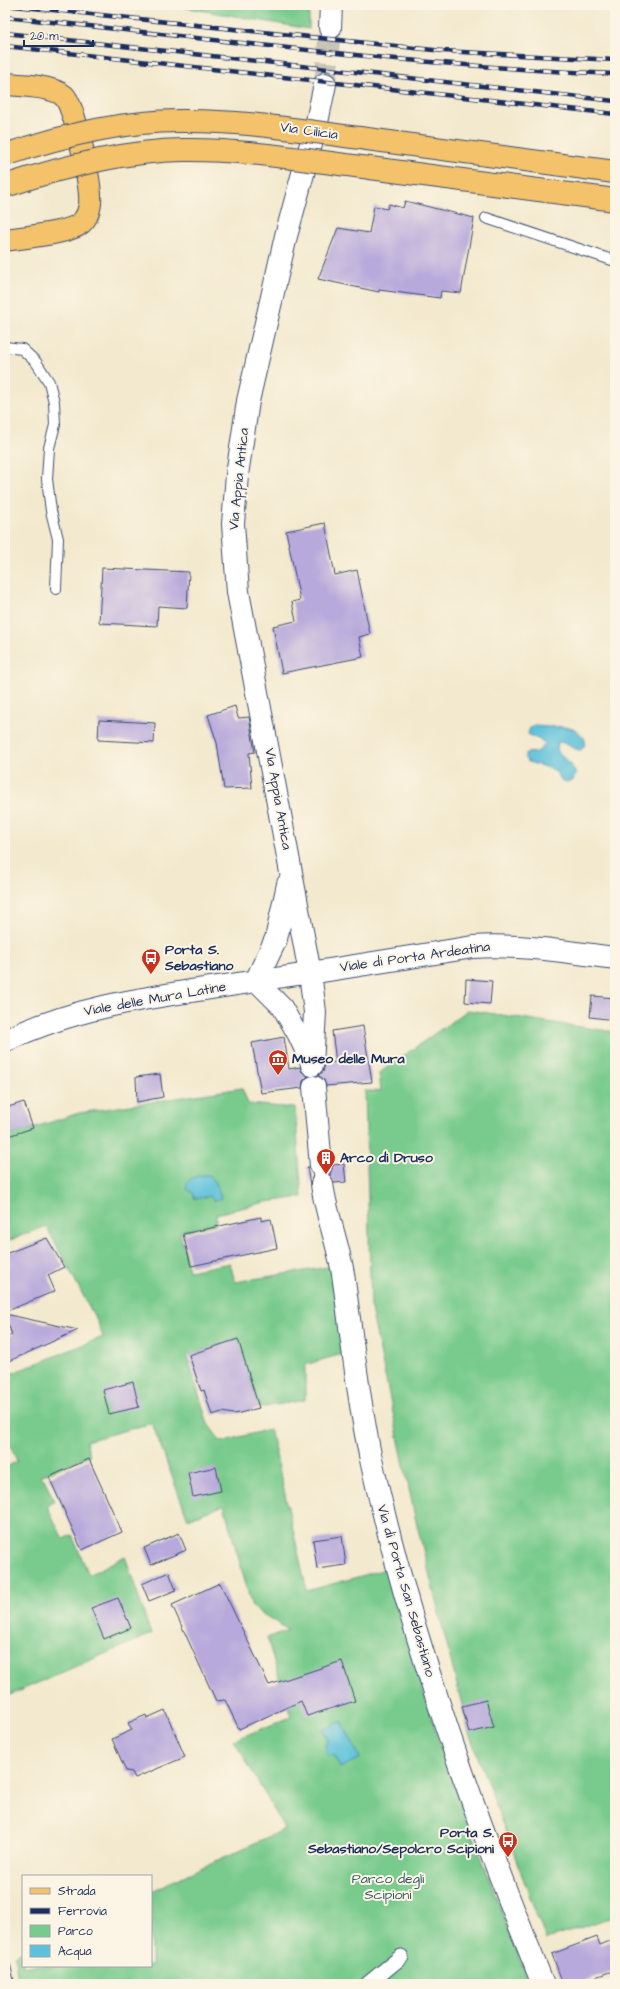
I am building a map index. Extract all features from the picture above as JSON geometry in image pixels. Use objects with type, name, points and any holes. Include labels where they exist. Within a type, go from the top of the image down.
[{"type":"main road","points":[[5,84],[49,89],[60,93],[67,100],[81,146],[90,187],[90,199],[86,217],[83,222],[73,228],[5,240]]},
{"type":"main road","name":"Via Cilicia","points":[[5,155],[49,141],[89,131],[119,126],[178,121],[253,124],[615,172]]},
{"type":"main road","name":"Via Cilicia","points":[[5,186],[47,172],[128,156],[182,150],[216,150],[606,198]]},
{"type":"street","points":[[330,28],[331,5]]},
{"type":"street","name":"Via Appia Antica","points":[[310,972],[290,873],[281,809],[238,592],[233,536],[233,517],[237,474],[248,401],[286,236],[317,122],[325,84]]},
{"type":"street","points":[[290,873],[276,939],[256,981],[282,1007],[298,1035],[312,1065]]},
{"type":"street","name":"Viale di Porta Ardeatina","points":[[310,972],[473,947],[493,946],[512,946],[615,958]]},
{"type":"street","points":[[310,972],[315,1007],[312,1065]]},
{"type":"street","name":"Viale delle Mura Latine","points":[[5,1041],[47,1022],[99,1007],[310,972]]},
{"type":"street","name":"Via di Porta San Sebastiano","points":[[314,1087],[322,1175],[338,1243],[360,1407],[388,1530],[418,1639],[460,1769],[543,1984]]},
{"type":"street","points":[[368,1984],[401,1957]]},
{"type":"lane","points":[[606,198],[615,210]]},
{"type":"lane","points":[[486,218],[615,261]]},
{"type":"lane","points":[[5,347],[22,350],[36,362],[49,382],[54,402],[55,425],[49,448],[47,479],[51,511],[58,539],[56,589]]},
{"type":"lane","points":[[5,1966],[9,1984]]},
{"type":"green space","points":[[171,5],[309,5],[309,29]]},
{"type":"green space","points":[[468,1010],[615,1032],[615,1916],[546,1940],[469,1733],[415,1517],[371,1309],[365,1091],[381,1091],[379,1073]]},
{"type":"green space","name":"Parco degli Scipioni","points":[[242,1088],[248,1104],[295,1108],[302,1197],[266,1202],[216,1214],[216,1224],[180,1232],[189,1271],[230,1263],[235,1282],[334,1266],[348,1352],[305,1365],[305,1400],[259,1408],[237,1339],[187,1356],[208,1424],[221,1442],[270,1429],[307,1591],[386,1569],[443,1755],[529,1984],[19,1984],[14,1955],[22,1951],[22,1967],[152,1967],[152,1891],[285,1829],[234,1740],[291,1717],[267,1638],[288,1630],[252,1607],[224,1505],[188,1519],[152,1423],[86,1441],[90,1455],[40,1476],[44,1479],[54,1501],[47,1506],[63,1539],[72,1535],[89,1575],[125,1556],[151,1634],[5,1697],[5,1468],[17,1461],[5,1433],[5,1376],[103,1337],[98,1323],[46,1226],[5,1242],[5,1137],[79,1113]]},
{"type":"water","points":[[534,725],[541,727],[567,727],[579,733],[585,739],[584,747],[581,750],[558,742],[557,750],[570,764],[576,775],[573,780],[567,782],[561,780],[551,769],[527,761],[525,758],[526,753],[537,752],[545,744],[528,734],[530,727]]},
{"type":"water","points":[[202,1175],[209,1175],[216,1183],[221,1198],[214,1201],[210,1196],[195,1199],[193,1193],[187,1189],[187,1183],[192,1178]]},
{"type":"water","points":[[342,1721],[360,1758],[340,1768],[335,1756],[328,1755],[325,1745],[328,1740],[323,1730]]},
{"type":"building","points":[[405,201],[474,218],[461,293],[441,291],[440,298],[379,290],[379,292],[318,279],[338,228],[369,233],[374,206],[387,209],[389,204],[403,208]]},
{"type":"building","points":[[325,523],[335,575],[357,570],[370,634],[359,637],[363,657],[282,673],[273,626],[296,621],[292,602],[300,600],[286,531]]},
{"type":"building","points":[[102,568],[189,572],[187,608],[158,606],[157,626],[99,623]]},
{"type":"building","points":[[235,706],[238,718],[249,717],[255,752],[249,753],[252,788],[224,789],[217,743],[208,715]]},
{"type":"building","points":[[99,720],[155,723],[154,743],[98,740]]},
{"type":"building","points":[[466,979],[492,981],[490,1004],[465,1002]]},
{"type":"building","points":[[592,996],[615,998],[615,1020],[590,1017]]},
{"type":"building","points":[[363,1026],[372,1082],[326,1086],[324,1080],[318,1075],[323,1072],[325,1064],[336,1062],[332,1031]]},
{"type":"building","points":[[284,1037],[289,1069],[300,1067],[301,1071],[308,1076],[303,1081],[302,1088],[261,1093],[252,1043]]},
{"type":"building","points":[[160,1074],[163,1097],[137,1102],[136,1077]]},
{"type":"building","points":[[24,1102],[33,1128],[5,1137],[5,1108]]},
{"type":"building","points":[[344,1164],[346,1182],[334,1183],[330,1175],[333,1165]]},
{"type":"building","points":[[307,1167],[309,1167],[313,1175],[310,1185]]},
{"type":"building","points":[[261,1217],[261,1221],[271,1219],[277,1248],[191,1266],[183,1234]]},
{"type":"building","points":[[47,1238],[64,1267],[48,1275],[55,1291],[5,1312],[5,1254]]},
{"type":"building","points":[[5,1314],[78,1330],[5,1363],[5,1337],[12,1335]]},
{"type":"building","points":[[238,1339],[259,1408],[240,1413],[233,1414],[222,1412],[212,1415],[204,1390],[201,1391],[189,1355]]},
{"type":"building","points":[[133,1382],[139,1407],[109,1414],[103,1390]]},
{"type":"building","points":[[89,1459],[122,1532],[82,1550],[49,1477]]},
{"type":"building","points":[[216,1467],[221,1491],[193,1497],[188,1473]]},
{"type":"building","points":[[179,1533],[186,1550],[151,1565],[144,1548]]},
{"type":"building","points":[[342,1536],[346,1565],[317,1569],[313,1540]]},
{"type":"building","points":[[169,1572],[176,1590],[149,1601],[142,1584]]},
{"type":"building","points":[[220,1583],[269,1685],[342,1661],[355,1701],[307,1716],[301,1701],[239,1729],[225,1700],[216,1701],[172,1605]]},
{"type":"building","points":[[118,1598],[131,1628],[104,1639],[91,1608]]},
{"type":"building","points":[[486,1700],[494,1727],[469,1733],[462,1706]]},
{"type":"building","points":[[165,1710],[185,1757],[135,1778],[132,1772],[126,1771],[112,1739],[132,1730],[128,1723],[146,1715],[147,1718]]},
{"type":"building","points":[[597,1937],[600,1945],[615,1939],[615,1970],[576,1984],[563,1984],[552,1954]]},
{"type":"tunnel","points":[[325,84],[330,28]]},
{"type":"railway","points":[[5,5],[443,51],[615,60]]},
{"type":"railway","points":[[5,17],[386,58],[462,65],[615,74]]},
{"type":"railway","points":[[5,33],[615,101]]},
{"type":"railway","points":[[5,46],[615,114]]},
{"type":"place","name":"Porta S. Sebastiano","points":[[151,975]]},
{"type":"place","name":"Museo delle Mura","points":[[278,1076]]},
{"type":"place","name":"Arco di Druso","points":[[326,1175]]},
{"type":"place","name":"Porta S. Sebastiano/Sepolcro Scipioni","points":[[508,1858]]}]
